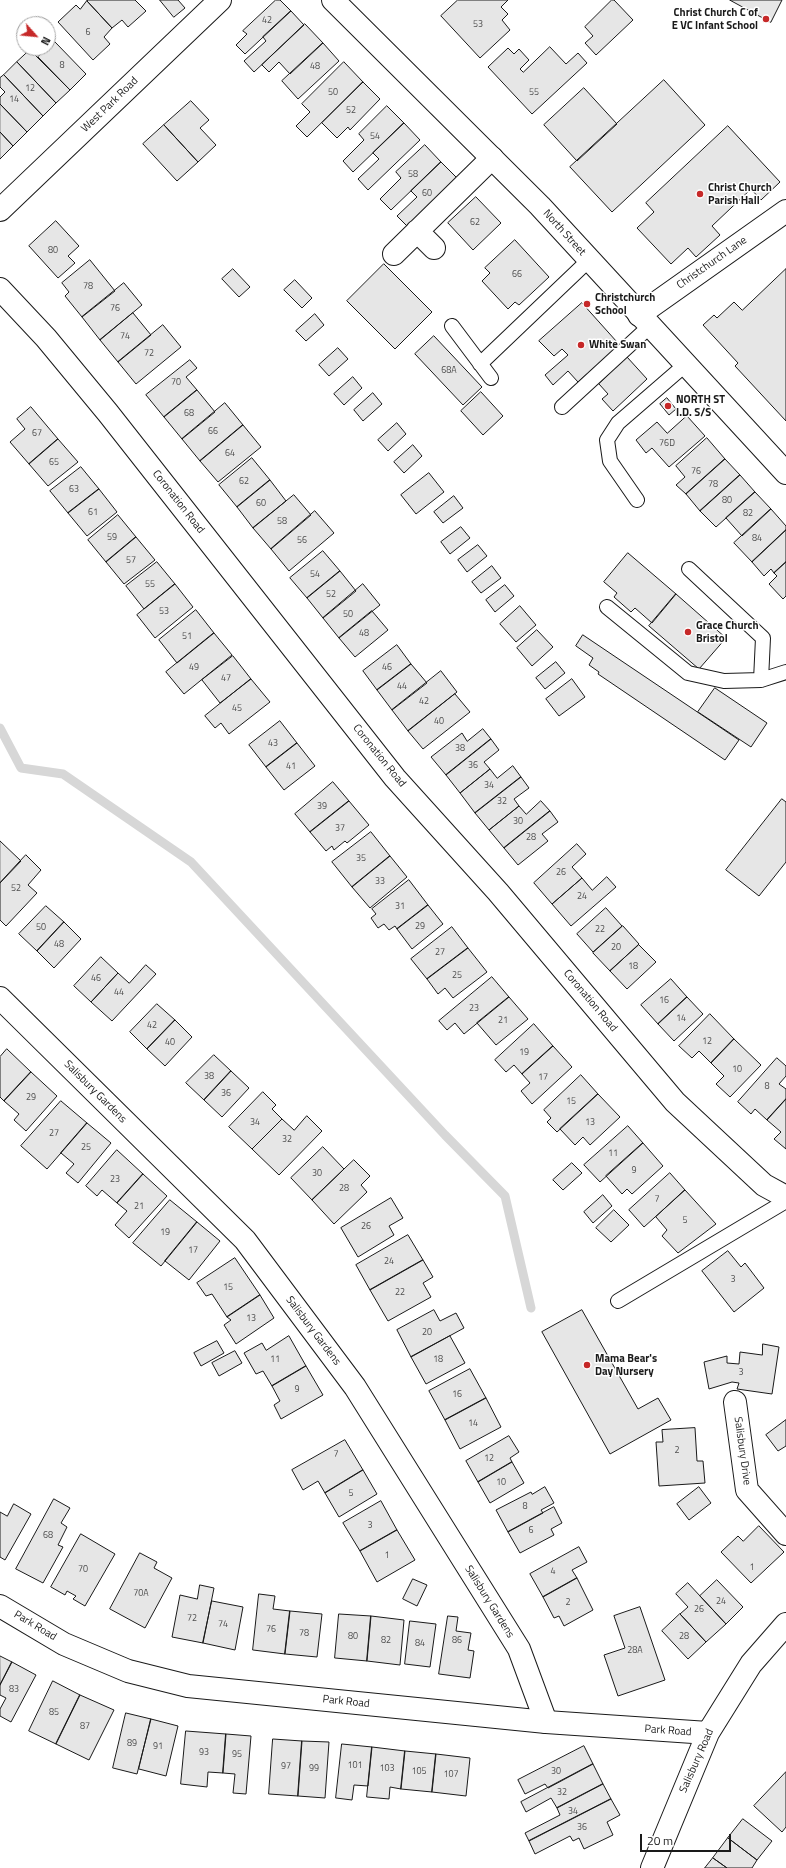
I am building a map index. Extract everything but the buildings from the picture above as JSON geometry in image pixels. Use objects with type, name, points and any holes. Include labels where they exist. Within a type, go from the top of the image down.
[{"type":"street","name":"West Park Road","points":[[0,210],[220,0]]},
{"type":"street","name":"North Street","points":[[333,0],[540,206],[644,321],[786,473]]},
{"type":"street","points":[[394,254],[492,158]]},
{"type":"street","name":"Christchurch Lane","points":[[644,321],[786,211]]},
{"type":"street","points":[[417,231],[434,248]]},
{"type":"street","name":"Coronation Road","points":[[0,289],[46,338],[108,412],[395,778],[498,892],[675,1102],[764,1185],[786,1197]]},
{"type":"street","name":"Salisbury Gardens","points":[[0,998],[245,1240],[355,1387],[519,1649],[546,1722]]},
{"type":"street","name":"Salisbury Drive","points":[[735,1402],[747,1490],[786,1534]]},
{"type":"street","name":"Park Road","points":[[0,1606],[64,1644],[106,1662],[128,1670],[188,1686],[546,1722],[708,1734]]},
{"type":"street","name":"Salisbury Road","points":[[652,1868],[708,1734],[751,1664],[786,1624]]},
{"type":"lane","points":[[480,364],[589,260]]},
{"type":"lane","points":[[562,407],[644,321]]},
{"type":"lane","points":[[452,326],[491,378]]},
{"type":"lane","points":[[637,500],[610,461],[607,440],[618,423],[685,365]]},
{"type":"lane","points":[[690,569],[763,638],[761,680]]},
{"type":"lane","points":[[607,607],[688,673],[724,681],[761,680],[786,672]]},
{"type":"lane","points":[[618,1301],[786,1201]]},
{"type":"waterway","points":[[0,728],[21,768],[63,774],[191,862],[445,1135],[505,1196],[531,1308]]},
{"type":"place","name":"Christ Church C of E VC Infant School","points":[[766,19]]},
{"type":"place","name":"Christ Church Parish Hall","points":[[700,194]]},
{"type":"place","name":"Christchurch School","points":[[587,304]]},
{"type":"place","name":"White Swan","points":[[581,345]]},
{"type":"place","name":"NORTH ST I.D. S/S","points":[[668,406]]},
{"type":"place","name":"Grace Church Bristol","points":[[688,632]]},
{"type":"place","name":"Mama Bear's Day Nursery","points":[[587,1365]]}]
